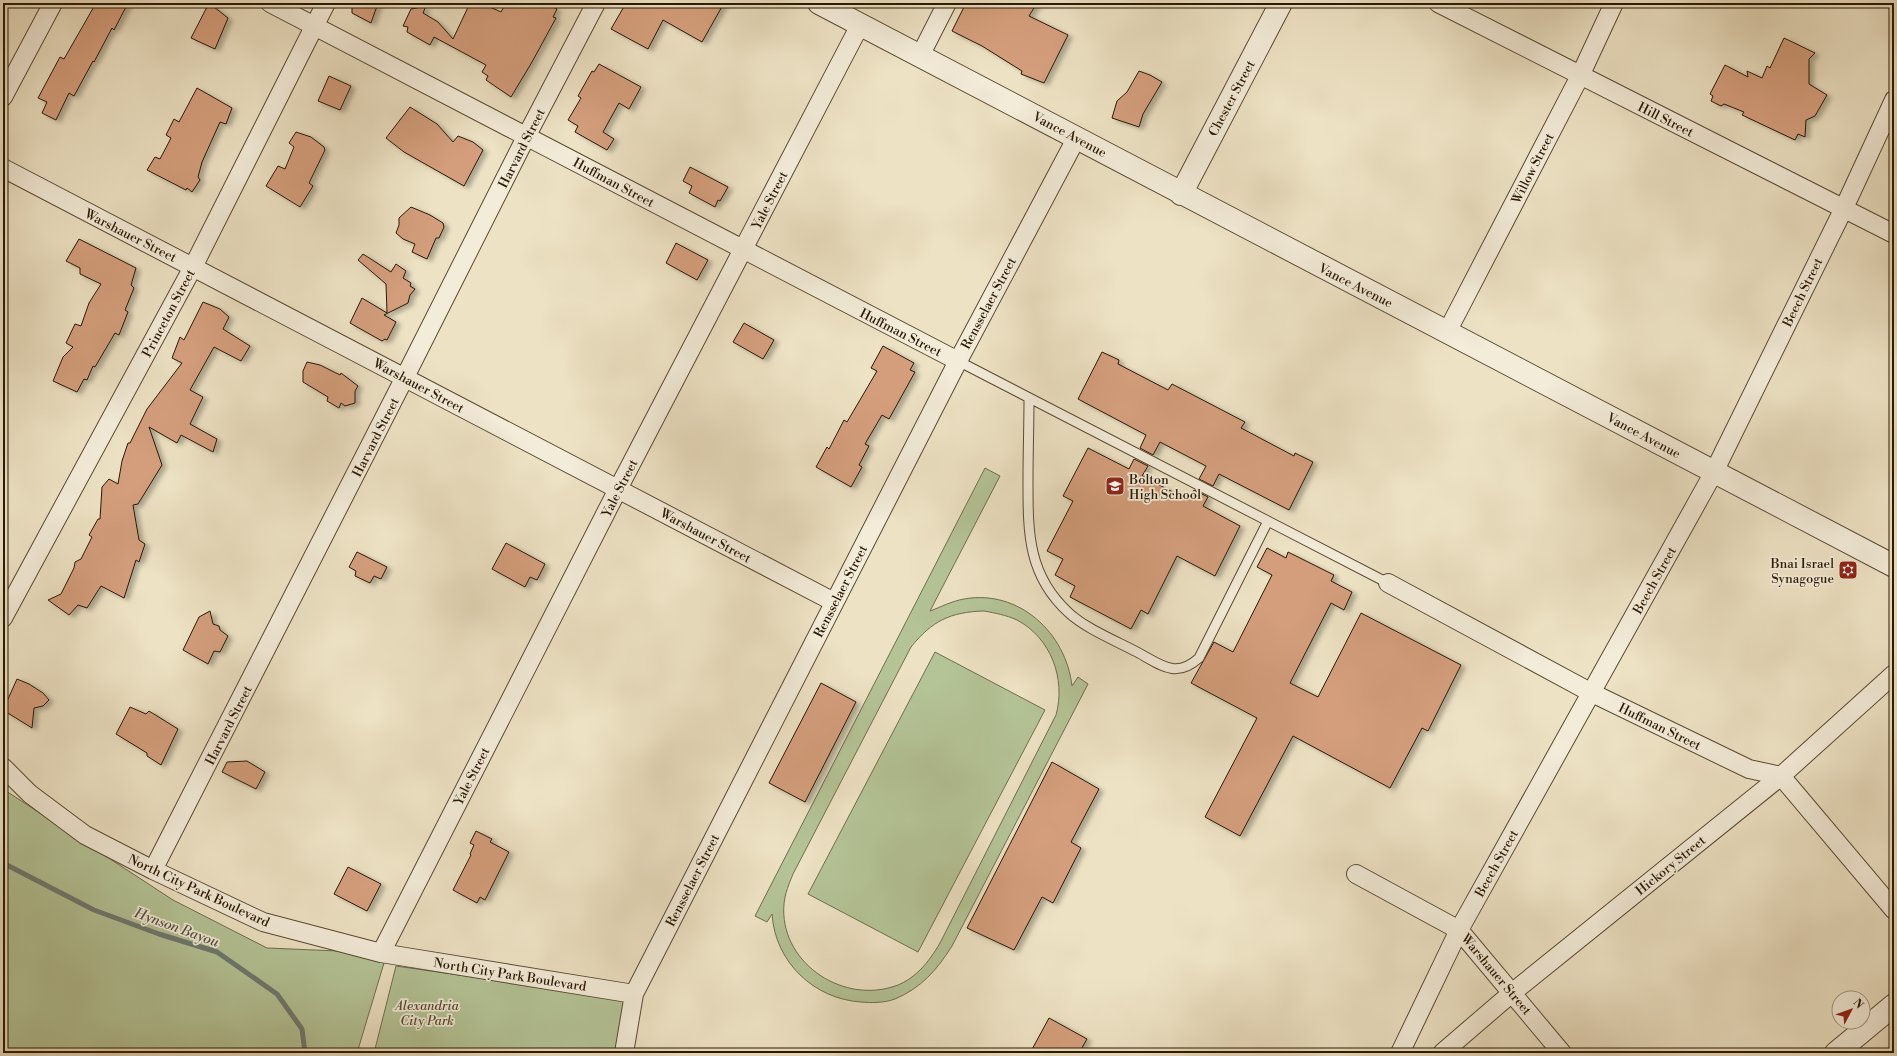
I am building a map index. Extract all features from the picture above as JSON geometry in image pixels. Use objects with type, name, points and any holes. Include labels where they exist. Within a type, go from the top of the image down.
[{"type":"street","points":[[3,97],[52,3]]},
{"type":"street","name":"Huffman Street","points":[[270,3],[958,361]]},
{"type":"street","name":"Princeton Street","points":[[3,618],[193,267],[326,3]]},
{"type":"street","name":"Harvard Street","points":[[153,870],[526,137],[596,3]]},
{"type":"street","name":"Vance Avenue","points":[[819,3],[1181,194],[1894,566]]},
{"type":"street","points":[[920,56],[947,3]]},
{"type":"street","name":"Chester Street","points":[[1181,194],[1281,3]]},
{"type":"street","name":"Hill Street","points":[[1438,3],[1894,234]]},
{"type":"street","name":"Willow Street","points":[[1447,332],[1580,76],[1614,3]]},
{"type":"street","name":"Yale Street","points":[[381,953],[618,489],[860,25]]},
{"type":"street","name":"Beech Street","points":[[1400,1053],[1459,930],[1590,692],[1714,472],[1844,208],[1894,100]]},
{"type":"street","name":"Rensselaer Street","points":[[624,1053],[634,994],[958,361],[1077,138]]},
{"type":"street","name":"Warshauer Street","points":[[3,168],[834,602]]},
{"type":"street","name":"Huffman Street","points":[[1388,583],[1590,692],[1749,769],[1781,776]]},
{"type":"street","name":"Hickory Street","points":[[1442,1053],[1513,992],[1781,776],[1894,674]]},
{"type":"street","name":"North City Park Boulevard","points":[[3,767],[30,794],[85,835],[153,870],[262,922],[381,953],[634,994]]},
{"type":"street","points":[[1781,776],[1894,910]]},
{"type":"street","name":"Warshauer Street","points":[[1356,874],[1459,930],[1513,992],[1562,1053]]},
{"type":"street","points":[[1836,1053],[1894,1005]]},
{"type":"lane","points":[[958,361],[1388,583]]},
{"type":"lane","points":[[1029,398],[1028,529],[1033,557],[1042,580],[1069,614],[1097,631],[1162,665],[1175,670],[1189,667],[1199,658],[1268,521]]},
{"type":"green space","points":[[985,468],[1000,476],[930,611],[964,599],[984,598],[1003,601],[1021,608],[1036,619],[1050,633],[1060,649],[1068,667],[1072,686],[1078,677],[1088,684],[952,946],[928,977],[921,984],[904,995],[891,1000],[869,1003],[861,1002],[828,994],[800,975],[789,962],[781,948],[775,931],[772,914],[767,922],[755,916]],"holes":[[[984,611],[1005,615],[1017,620],[1039,637],[1047,648],[1057,674],[1059,688],[1059,701],[1056,715],[940,943],[926,964],[907,980],[892,987],[872,990],[852,989],[833,983],[816,972],[802,959],[791,943],[785,924],[784,904],[786,892],[793,874],[911,647],[934,624],[961,613]]]},
{"type":"green space","points":[[935,652],[1045,710],[918,952],[808,894]]},
{"type":"green space","points":[[3,789],[173,900],[267,948],[387,953],[357,1053],[3,1053]]},
{"type":"green space","name":"Alexandria City Park","points":[[396,966],[625,999],[620,1053],[374,1053]]},
{"type":"building","points":[[96,3],[128,3],[114,30],[112,28],[74,96],[69,93],[56,120],[42,113],[47,102],[38,98],[60,57],[64,59]]},
{"type":"building","points":[[209,3],[228,18],[215,49],[191,38]]},
{"type":"building","points":[[352,3],[378,3],[371,23],[352,13]]},
{"type":"building","points":[[470,3],[481,3],[501,12],[506,3],[545,3],[557,9],[553,17],[556,18],[511,97],[486,80],[488,76],[482,72],[486,65],[434,37],[430,45],[407,32],[408,27],[403,26],[411,9],[426,6],[423,13],[438,22],[453,39]]},
{"type":"building","points":[[626,3],[724,3],[702,42],[663,20],[648,49],[611,29]]},
{"type":"building","points":[[966,3],[1037,3],[1029,16],[1068,35],[1044,83],[1021,74],[1022,71],[982,46],[952,31]]},
{"type":"building","points":[[1784,38],[1815,53],[1809,59],[1809,84],[1827,95],[1815,116],[1806,120],[1805,137],[1798,134],[1795,140],[1742,115],[1744,112],[1724,104],[1721,106],[1711,101],[1713,96],[1710,94],[1725,65],[1748,77],[1747,71],[1762,78],[1767,66],[1770,68]]},
{"type":"building","points":[[599,64],[641,87],[629,109],[619,103],[603,132],[614,139],[607,150],[575,132],[578,126],[568,120],[581,98],[578,96],[592,71],[594,72]]},
{"type":"building","points":[[1139,71],[1162,82],[1143,114],[1139,127],[1112,118],[1117,101],[1127,92]]},
{"type":"building","points":[[329,76],[351,86],[340,110],[318,101]]},
{"type":"building","points":[[197,88],[232,108],[226,124],[220,122],[202,162],[198,177],[200,180],[192,192],[187,188],[186,190],[147,170],[155,157],[160,159],[171,138],[166,135],[174,119],[179,122]]},
{"type":"building","points":[[410,107],[437,124],[453,142],[458,136],[473,142],[483,150],[464,186],[404,152],[386,138]]},
{"type":"building","points":[[296,132],[311,137],[324,147],[325,150],[309,183],[313,186],[300,207],[266,186],[278,166],[285,169],[294,147],[289,143]]},
{"type":"building","points":[[690,167],[728,187],[720,201],[718,200],[715,207],[689,193],[692,186],[683,181]]},
{"type":"building","points":[[411,207],[430,215],[443,223],[444,227],[439,238],[436,238],[427,259],[412,252],[415,244],[403,239],[396,233],[399,225],[399,218]]},
{"type":"building","points":[[79,239],[136,268],[131,285],[134,288],[125,310],[128,312],[119,335],[115,333],[95,367],[93,366],[87,380],[84,379],[77,392],[53,381],[63,357],[73,347],[66,343],[75,324],[81,326],[89,303],[101,284],[80,274],[80,268],[66,261]]},
{"type":"building","points":[[676,243],[708,260],[697,280],[666,263]]},
{"type":"building","points":[[363,254],[391,272],[396,264],[406,271],[403,278],[411,283],[410,286],[415,289],[410,295],[408,303],[384,315],[396,322],[387,340],[385,339],[382,341],[350,323],[362,298],[387,313],[386,284],[358,260]]},
{"type":"building","points":[[203,302],[220,309],[229,317],[223,329],[250,346],[241,361],[214,347],[190,390],[203,397],[190,424],[217,439],[213,452],[181,435],[177,443],[149,427],[162,465],[138,504],[133,505],[139,540],[145,544],[139,562],[136,560],[124,598],[101,586],[87,608],[78,605],[69,615],[48,600],[61,594],[74,568],[75,562],[81,559],[92,537],[89,535],[98,519],[100,519],[102,487],[109,479],[118,484],[122,461],[128,443],[130,443],[147,409],[182,363],[172,358],[180,337],[184,340]]},
{"type":"building","points":[[744,323],[774,340],[763,359],[733,342]]},
{"type":"building","points":[[883,346],[914,363],[910,370],[915,372],[889,419],[882,415],[865,444],[869,446],[859,465],[862,467],[851,487],[816,467],[827,447],[829,449],[844,420],[847,422],[877,371],[871,368]]},
{"type":"building","points":[[1102,352],[1119,360],[1118,364],[1168,390],[1172,384],[1245,422],[1241,428],[1294,456],[1295,453],[1313,462],[1289,510],[1219,474],[1213,486],[1199,479],[1206,466],[1160,442],[1153,455],[1140,448],[1146,435],[1078,399]]},
{"type":"building","points":[[307,362],[320,365],[340,375],[341,373],[358,386],[355,391],[355,403],[345,406],[341,403],[339,408],[327,401],[328,397],[303,382],[303,371]]},
{"type":"building","points":[[1088,448],[1129,469],[1134,459],[1148,466],[1142,476],[1188,500],[1194,490],[1208,497],[1203,506],[1240,526],[1215,576],[1177,556],[1148,614],[1141,610],[1131,629],[1070,597],[1075,586],[1055,575],[1063,559],[1047,551],[1073,501],[1063,496]]},
{"type":"building","points":[[506,543],[545,564],[537,580],[530,577],[525,587],[492,569]]},
{"type":"building","points":[[1267,548],[1286,558],[1288,552],[1334,575],[1331,581],[1352,592],[1344,610],[1331,603],[1290,683],[1318,697],[1361,613],[1461,665],[1428,731],[1422,728],[1390,788],[1293,736],[1240,836],[1205,817],[1257,718],[1191,683],[1214,642],[1233,652],[1272,575],[1257,567]]},
{"type":"building","points":[[357,552],[387,567],[381,579],[374,576],[370,583],[355,576],[356,571],[349,567]]},
{"type":"building","points":[[210,611],[213,624],[219,626],[220,630],[228,636],[220,652],[214,651],[208,664],[183,650],[199,617]]},
{"type":"building","points":[[17,679],[29,684],[43,693],[49,700],[43,706],[34,708],[32,728],[3,710]]},
{"type":"building","points":[[821,683],[856,702],[805,802],[769,783]]},
{"type":"building","points":[[130,707],[146,714],[149,711],[178,729],[161,765],[147,756],[147,753],[116,734]]},
{"type":"building","points":[[247,761],[265,772],[256,789],[222,772],[227,762]]},
{"type":"building","points":[[1052,762],[1099,789],[1071,842],[1081,848],[1053,903],[1042,897],[1014,950],[967,928]]},
{"type":"building","points":[[476,831],[492,839],[490,842],[509,852],[485,900],[480,897],[477,903],[453,890],[471,855],[470,854],[474,845],[470,843]]},
{"type":"building","points":[[348,867],[381,884],[367,911],[334,894]]},
{"type":"building","points":[[1049,1018],[1087,1039],[1079,1053],[1030,1053]]},
{"type":"waterway","name":"Hynson Bayou","points":[[3,863],[94,910],[159,934],[217,952],[277,994],[302,1029],[305,1053]]},
{"type":"place","name":"Bolton High School","points":[[1115,486]]},
{"type":"place","name":"Bnai Israel Synagogue","points":[[1848,570]]}]
